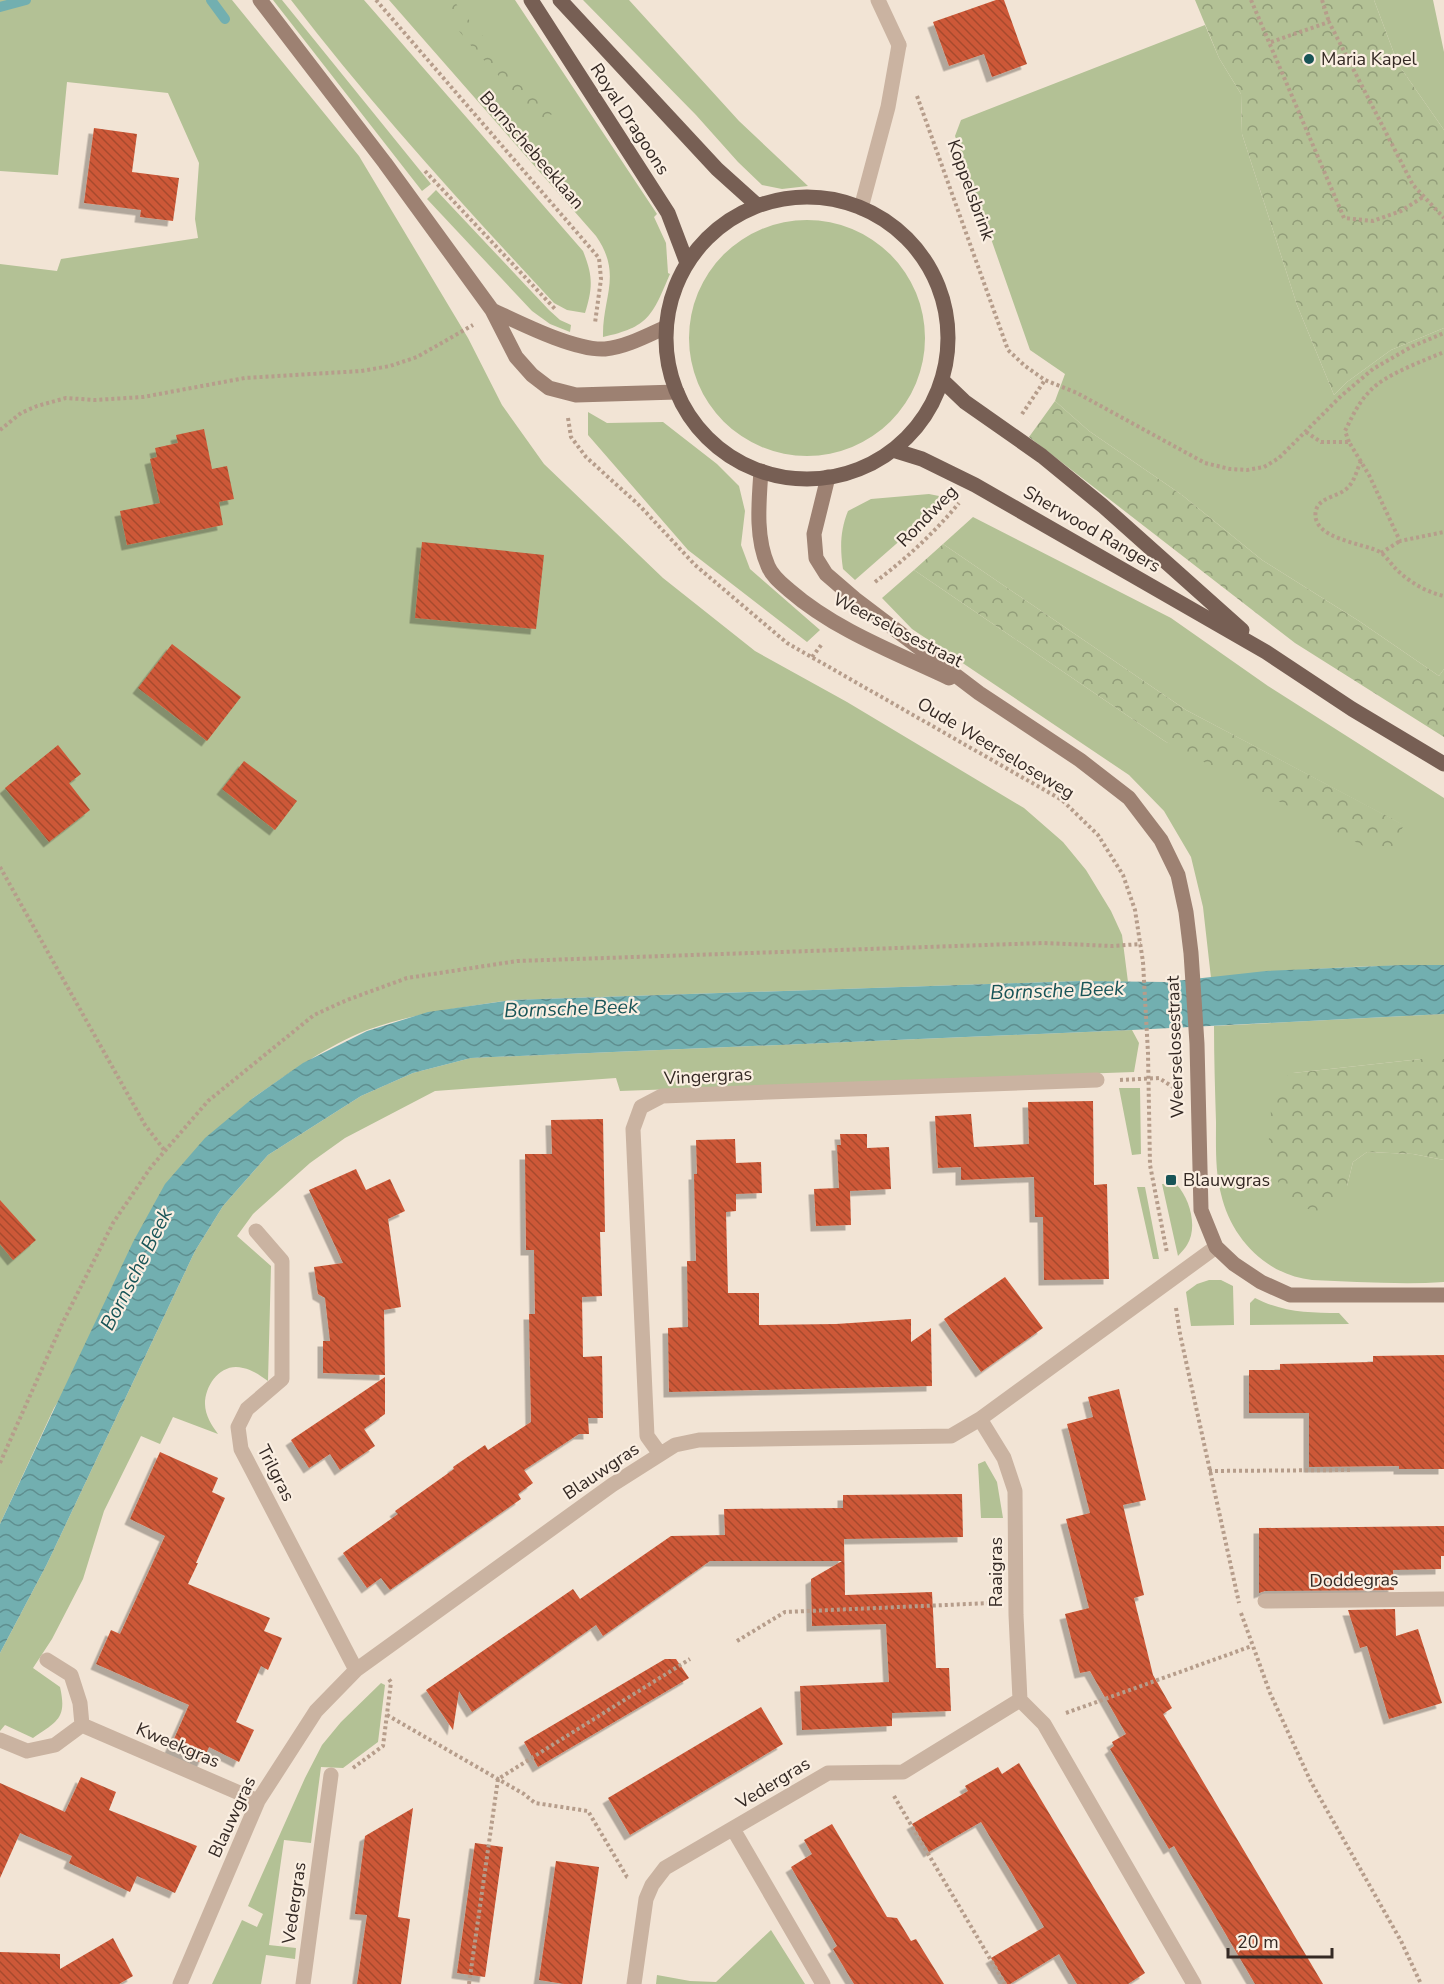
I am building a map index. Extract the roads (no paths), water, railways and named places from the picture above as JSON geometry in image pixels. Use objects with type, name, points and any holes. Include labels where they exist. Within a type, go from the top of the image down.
[{"type":"main road","name":"Royal Dragoons","points":[[531,0],[668,213],[687,263]]},
{"type":"main road","name":"Royal Dragoons","points":[[560,0],[717,169],[757,206]]},
{"type":"main road","points":[[803,196],[839,200],[861,208],[896,227],[918,250],[934,274],[944,302],[949,333],[947,362],[933,402],[912,433],[893,450],[876,461],[846,473],[809,479],[781,476],[761,471],[736,459],[698,428],[677,392],[671,374],[666,349],[666,327],[679,278],[687,263],[715,230],[735,216],[757,206],[803,196]]},
{"type":"main road","name":"Sherwood Rangers","points":[[942,380],[965,402],[1042,456],[1103,506],[1266,652]]},
{"type":"main road","name":"Sherwood Rangers","points":[[893,450],[922,459],[975,485],[1266,652],[1352,709],[1444,764]]},
{"type":"street","points":[[260,0],[385,162],[492,310],[516,357],[532,375],[549,388],[576,395],[677,392]]},
{"type":"street","points":[[861,208],[888,107],[899,45],[878,0]]},
{"type":"street","points":[[492,310],[541,333],[591,348],[606,349],[624,344],[666,327]]},
{"type":"street","name":"Weerselosestraat","points":[[761,471],[758,509],[763,555],[769,569],[779,581],[803,602],[836,624],[979,693]]},
{"type":"street","name":"Weerselosestraat","points":[[828,477],[814,534],[816,558],[826,574],[855,599],[979,693],[1080,760],[1129,798],[1161,840],[1178,875],[1186,912],[1197,1044],[1202,1210],[1216,1247],[1234,1264],[1261,1282],[1290,1295],[1444,1294]]},
{"type":"street","name":"Vingergras","points":[[660,1454],[647,1436],[633,1129],[641,1107],[662,1096],[1097,1080]]},
{"type":"street","name":"Trilgras","points":[[256,1231],[282,1261],[282,1379],[247,1408],[237,1427],[241,1449],[356,1670]]},
{"type":"street","name":"Blauwgras","points":[[180,1984],[258,1801],[316,1711],[356,1670],[612,1485],[675,1445],[699,1440],[951,1436],[980,1419],[1216,1247]]},
{"type":"street","name":"Raaigras","points":[[980,1419],[1004,1458],[1015,1491],[1020,1700]]},
{"type":"street","name":"Doddegras","points":[[1265,1600],[1444,1599]]},
{"type":"street","points":[[0,1740],[27,1751],[55,1745],[82,1725],[80,1703],[71,1675],[47,1660]]},
{"type":"street","points":[[1020,1700],[1044,1724],[1194,1984]]},
{"type":"street","name":"Vedergras","points":[[634,1984],[646,1899],[652,1885],[665,1868],[828,1773],[903,1772],[1020,1700]]},
{"type":"street","name":"Kweekgras","points":[[82,1725],[258,1801]]},
{"type":"street","name":"Vedergras","points":[[303,1984],[331,1775]]},
{"type":"street","points":[[733,1829],[824,1984]]},
{"type":"water","name":"Bornsche Beek","points":[[1444,965],[1444,1014],[1132,1030],[471,1058],[413,1073],[361,1096],[268,1155],[223,1206],[195,1251],[47,1564],[0,1653],[0,1524],[133,1242],[165,1184],[205,1138],[253,1098],[303,1063],[367,1031],[428,1012],[511,1000],[1081,981],[1166,982],[1266,971]]},
{"type":"waterway","points":[[0,7],[26,0]]},
{"type":"waterway","points":[[211,0],[225,19]]},
{"type":"place","name":"Maria Kapel","points":[[1309,59]]},
{"type":"place","name":"Blauwgras","points":[[1171,1180]]}]
